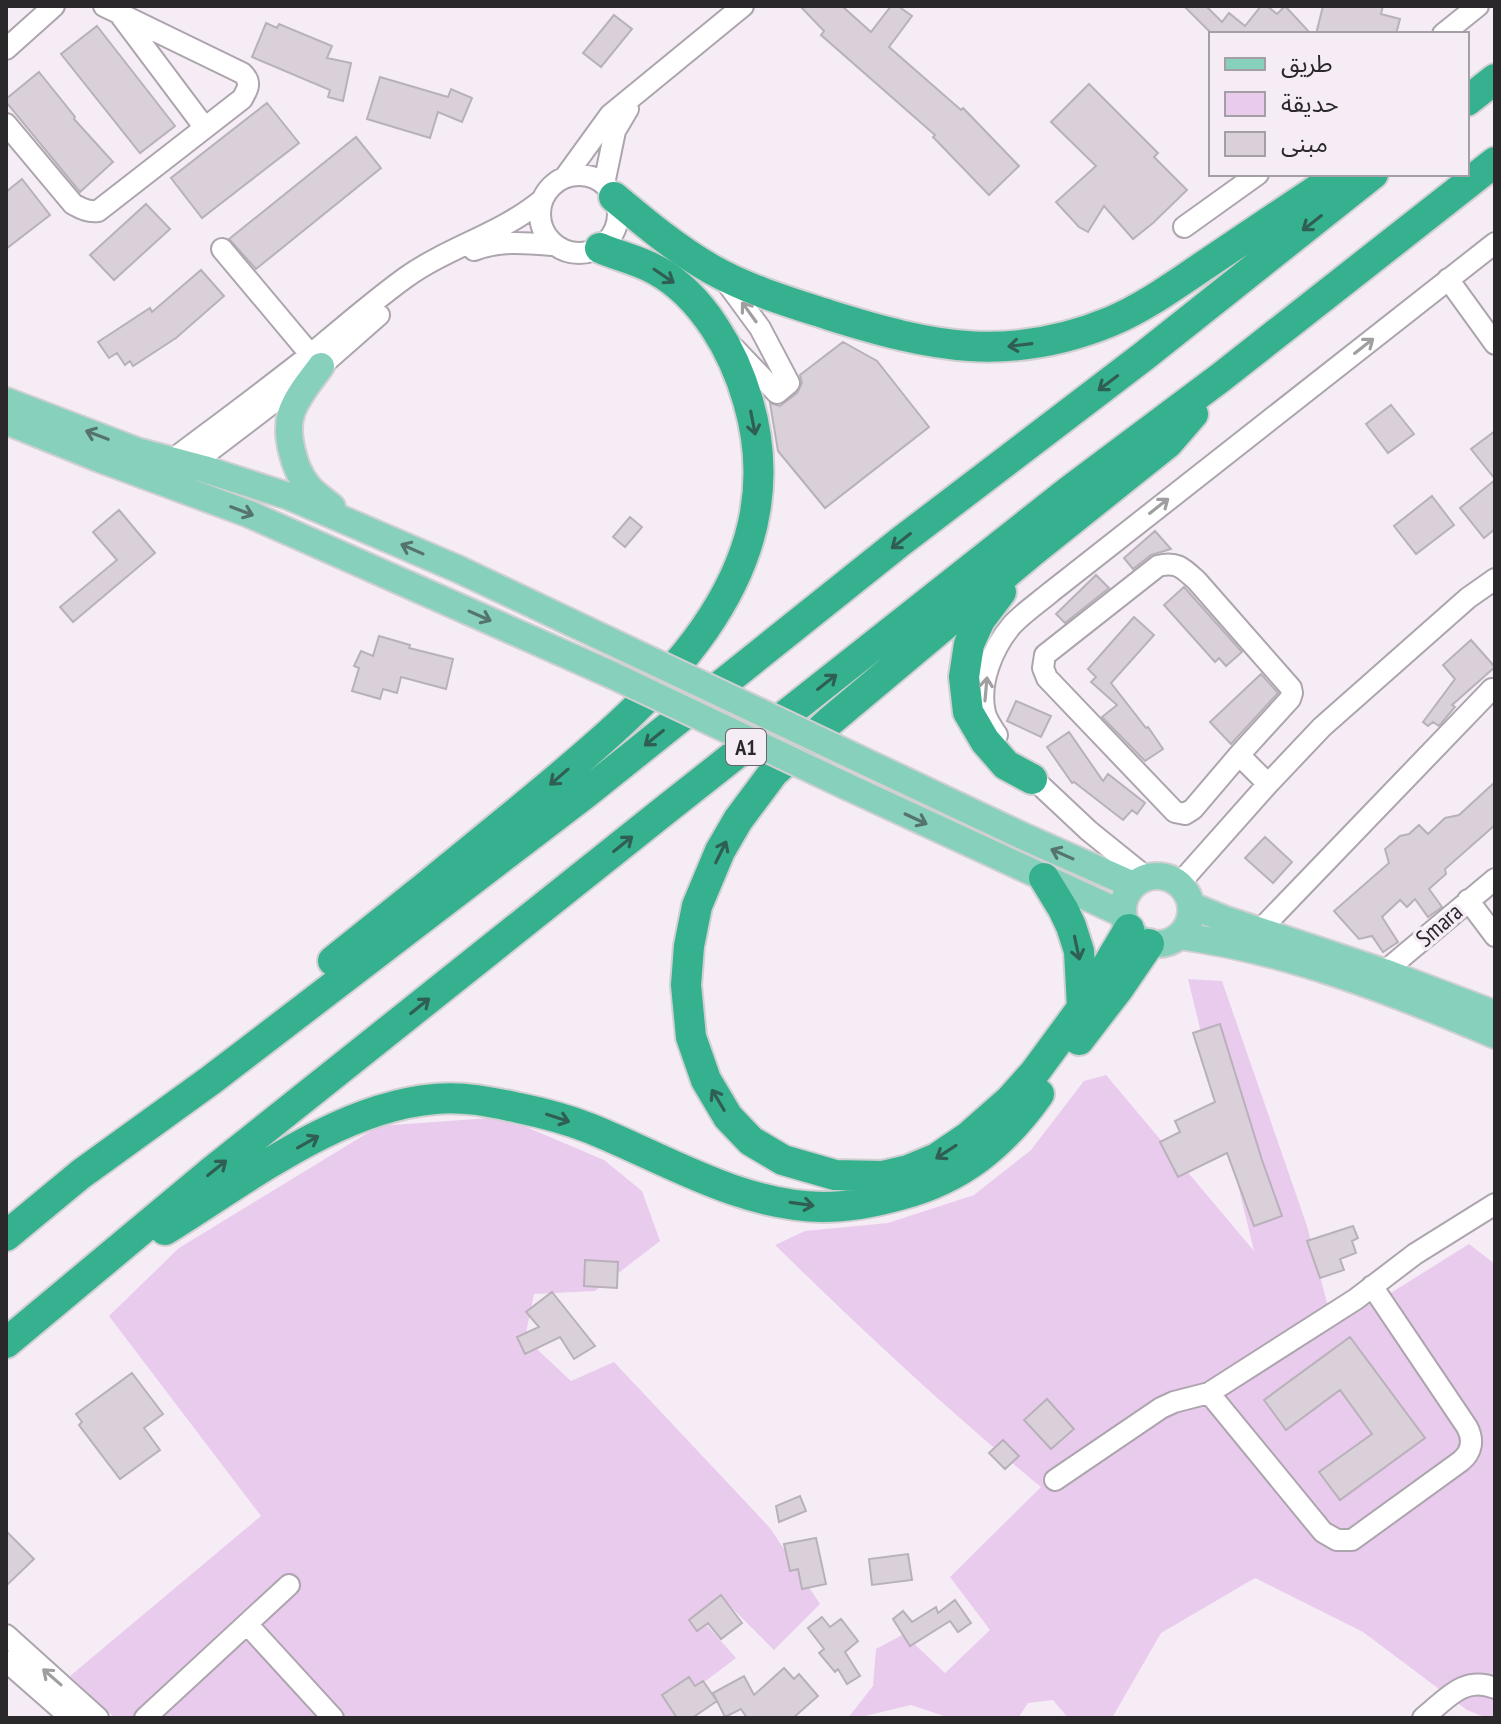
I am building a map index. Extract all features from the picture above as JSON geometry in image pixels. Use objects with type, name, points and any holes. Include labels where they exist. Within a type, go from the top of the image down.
[{"type":"highway","points":[[1469,88],[1495,70]]},
{"type":"highway","points":[[1469,99],[1495,79]]},
{"type":"highway","name":"A1","points":[[6,1343],[223,1163],[640,830],[1069,491],[1220,378],[1495,162]]},
{"type":"highway","points":[[609,191],[686,253],[771,297],[891,334],[924,341],[1001,347],[1087,331],[1140,308],[1338,176]]},
{"type":"highway","points":[[81,1174],[211,1080],[586,793],[900,542],[1144,356],[1370,176]]},
{"type":"highway","points":[[6,1236],[240,1034],[442,875],[558,778],[675,669],[728,592],[754,524],[759,481],[756,438],[745,391],[731,357],[712,326],[682,289],[659,271],[600,248]]},
{"type":"highway","points":[[1133,929],[1082,1008],[1035,1072],[1010,1100],[968,1137],[937,1158],[908,1170],[882,1176],[835,1175],[783,1160],[751,1141],[728,1117],[706,1080],[691,1037],[686,985],[689,946],[697,906],[720,851],[738,820],[773,773],[829,722],[1033,551],[1168,443],[1220,378]]},
{"type":"highway","points":[[1032,779],[1006,765],[985,741],[968,712],[964,677],[969,644],[980,620],[1033,551]]},
{"type":"highway","points":[[1044,878],[1063,909],[1079,951],[1082,1008]]},
{"type":"highway","points":[[53,1304],[270,1164],[335,1127],[386,1107],[435,1099],[477,1099],[547,1114],[587,1127],[728,1188],[770,1200],[821,1207],[866,1204],[938,1184],[970,1166],[1003,1138],[1033,1102],[1119,988],[1133,929]]},
{"type":"main road","points":[[316,360],[291,413],[292,450],[308,486],[350,522]]},
{"type":"main road","points":[[6,401],[137,451],[170,472],[294,533],[612,675],[1044,878],[1160,944],[1170,942],[1187,928],[1191,917],[1186,895]]},
{"type":"main road","points":[[6,421],[170,472],[288,496],[458,569],[1027,838],[1140,881]]},
{"type":"main road","points":[[1133,929],[1124,898],[1140,881],[1158,875],[1169,878],[1186,895],[1259,931],[1384,972],[1495,1014]]},
{"type":"main road","points":[[1180,936],[1243,947],[1289,960],[1415,1003],[1495,1035]]},
{"type":"street","points":[[6,49],[54,6]]},
{"type":"street","points":[[565,177],[610,115],[743,6]]},
{"type":"street","points":[[110,9],[205,128]]},
{"type":"street","points":[[6,124],[73,204],[98,211],[242,99],[249,85],[242,73],[110,9]]},
{"type":"street","points":[[1445,32],[1469,9]]},
{"type":"street","points":[[609,191],[589,177],[573,175],[551,186],[539,208],[543,232],[553,245],[576,254],[584,253],[600,248],[611,237],[618,213],[609,191],[615,131],[636,94]]},
{"type":"street","points":[[1184,227],[1255,176]]},
{"type":"street","points":[[316,360],[387,291],[422,266],[504,227],[542,200]]},
{"type":"street","points":[[170,472],[414,284],[446,263],[483,246],[519,243],[553,245]]},
{"type":"street","points":[[1140,881],[1032,779],[1003,743],[985,714],[985,682],[992,655],[1013,624],[1051,592],[1495,243]]},
{"type":"street","points":[[222,249],[316,360]]},
{"type":"street","points":[[712,326],[777,393],[789,383],[760,328],[720,273]]},
{"type":"street","points":[[1448,279],[1495,344]]},
{"type":"street","points":[[1169,563],[1183,568],[1291,688],[1290,699],[1239,755],[1193,809],[1185,814],[1175,812],[1047,678],[1043,668],[1045,655],[1158,566],[1169,563]]},
{"type":"street","points":[[1186,895],[1268,784],[1322,727],[1468,598],[1495,579]]},
{"type":"street","points":[[1259,931],[1492,689]]},
{"type":"street","points":[[1239,755],[1268,784]]},
{"type":"street","name":"Smara","points":[[1384,972],[1495,879]]},
{"type":"street","points":[[1468,900],[1495,936]]},
{"type":"street","points":[[1055,1480],[1167,1405],[1209,1393],[1356,1299],[1415,1254],[1495,1204],[1495,1196]]},
{"type":"street","points":[[1209,1393],[1323,1532],[1337,1540],[1352,1540],[1461,1461],[1471,1445],[1467,1427],[1372,1286]]},
{"type":"street","points":[[145,1718],[289,1585]]},
{"type":"street","points":[[247,1624],[333,1718]]},
{"type":"street","points":[[6,1635],[98,1718]]},
{"type":"street","points":[[6,1661],[71,1718]]},
{"type":"street","points":[[1423,1718],[1464,1685],[1483,1684],[1495,1688]]},
{"type":"green space","points":[[1188,979],[1222,981],[1307,1226],[1331,1318],[1378,1301],[1469,1244],[1495,1264],[1495,1718],[1467,1710],[1363,1632],[1255,1578],[1161,1633],[1112,1718],[1068,1718],[1053,1700],[1028,1703],[1018,1718],[950,1718],[911,1705],[848,1718],[873,1686],[876,1649],[904,1634],[945,1673],[990,1630],[950,1577],[1041,1487],[905,1369],[775,1245],[805,1231],[888,1223],[974,1195],[1031,1150],[1084,1081],[1106,1075],[1254,1251]]},
{"type":"green space","points":[[503,1117],[604,1160],[642,1191],[660,1241],[595,1291],[534,1294],[525,1338],[571,1381],[614,1362],[770,1528],[820,1604],[774,1650],[727,1603],[705,1623],[736,1658],[670,1708],[677,1718],[115,1718],[70,1676],[261,1516],[109,1316],[179,1248],[379,1126]]},
{"type":"building","points":[[800,6],[842,6],[871,32],[891,6],[898,6],[912,16],[889,47],[961,110],[963,108],[1019,166],[989,195],[933,137],[935,135],[821,35],[824,31]]},
{"type":"building","points":[[1184,6],[1206,6],[1222,22],[1229,13],[1245,26],[1261,6],[1267,6],[1277,14],[1285,6],[1309,32],[1210,32]]},
{"type":"building","points":[[1323,6],[1383,6],[1381,14],[1400,19],[1397,32],[1316,32]]},
{"type":"building","points":[[614,15],[632,29],[601,67],[583,53]]},
{"type":"building","points":[[266,23],[277,28],[279,24],[332,46],[327,58],[351,63],[343,101],[328,97],[330,90],[252,57]]},
{"type":"building","points":[[97,26],[175,126],[140,153],[61,54]]},
{"type":"building","points":[[39,72],[74,119],[113,162],[80,192],[6,102]]},
{"type":"building","points":[[380,77],[448,97],[451,89],[472,98],[462,122],[438,112],[430,138],[367,119]]},
{"type":"building","points":[[1089,84],[1158,153],[1154,157],[1187,190],[1133,239],[1104,206],[1088,232],[1079,227],[1056,202],[1096,166],[1051,122]]},
{"type":"building","points":[[267,103],[299,143],[202,218],[171,178]]},
{"type":"building","points":[[356,137],[381,168],[256,269],[229,239]]},
{"type":"building","points":[[22,179],[50,215],[6,249],[6,192]]},
{"type":"building","points":[[146,204],[170,229],[114,280],[90,255]]},
{"type":"building","points":[[201,270],[224,296],[176,338],[133,366],[130,361],[125,365],[117,353],[109,358],[98,342],[150,308],[152,312]]},
{"type":"building","points":[[843,342],[877,361],[929,427],[825,508],[778,451],[770,403],[780,406],[797,393],[802,383],[800,375]]},
{"type":"building","points":[[1391,405],[1414,434],[1388,453],[1366,424]]},
{"type":"building","points":[[1495,431],[1495,479],[1471,449]]},
{"type":"building","points":[[1495,480],[1495,529],[1484,538],[1460,508]]},
{"type":"building","points":[[1432,496],[1454,525],[1416,554],[1394,526]]},
{"type":"building","points":[[119,510],[155,553],[73,622],[60,607],[117,560],[93,532]]},
{"type":"building","points":[[630,517],[642,527],[625,547],[613,537]]},
{"type":"building","points":[[1155,531],[1171,549],[1151,555],[1133,569],[1124,558]]},
{"type":"building","points":[[1096,575],[1109,588],[1065,623],[1056,614]]},
{"type":"building","points":[[1184,587],[1242,652],[1226,666],[1219,658],[1215,662],[1164,605]]},
{"type":"building","points":[[1134,617],[1154,635],[1111,683],[1163,749],[1145,761],[1102,717],[1117,705],[1091,682],[1096,677],[1088,669]]},
{"type":"building","points":[[379,636],[410,645],[409,648],[453,659],[446,689],[401,677],[397,693],[383,689],[380,699],[352,691],[359,668],[354,666],[361,651],[373,656]]},
{"type":"building","points":[[1471,640],[1495,667],[1452,705],[1455,707],[1439,726],[1433,722],[1428,726],[1423,722],[1455,679],[1443,665]]},
{"type":"building","points":[[1261,674],[1278,693],[1231,744],[1210,722]]},
{"type":"building","points":[[1016,701],[1051,716],[1041,737],[1007,721]]},
{"type":"building","points":[[1069,732],[1103,781],[1108,774],[1145,803],[1137,814],[1132,810],[1123,820],[1072,783],[1047,747]]},
{"type":"building","points":[[1495,782],[1495,825],[1445,869],[1446,874],[1429,889],[1442,907],[1428,917],[1415,899],[1407,907],[1400,900],[1382,917],[1398,942],[1383,952],[1372,936],[1359,939],[1334,911],[1389,863],[1385,849],[1419,825],[1428,834],[1445,818],[1459,815]]},
{"type":"building","points":[[1265,837],[1292,862],[1273,883],[1245,858]]},
{"type":"building","points":[[1220,1024],[1282,1216],[1254,1226],[1227,1153],[1178,1177],[1160,1142],[1180,1132],[1175,1121],[1215,1102],[1193,1033]]},
{"type":"building","points":[[1353,1226],[1358,1238],[1352,1241],[1356,1253],[1340,1259],[1344,1270],[1320,1278],[1307,1241]]},
{"type":"building","points":[[585,1260],[618,1262],[617,1288],[584,1286]]},
{"type":"building","points":[[552,1292],[595,1346],[574,1359],[560,1337],[525,1354],[517,1337],[539,1327],[526,1312]]},
{"type":"building","points":[[1350,1337],[1425,1438],[1340,1500],[1319,1472],[1372,1434],[1340,1390],[1286,1430],[1264,1400]]},
{"type":"building","points":[[132,1373],[163,1414],[144,1428],[160,1450],[120,1479],[79,1425],[82,1422],[76,1414]]},
{"type":"building","points":[[1047,1399],[1074,1429],[1051,1449],[1024,1420]]},
{"type":"building","points":[[1003,1440],[1019,1456],[1005,1469],[989,1453]]},
{"type":"building","points":[[800,1496],[806,1511],[779,1522],[776,1506]]},
{"type":"building","points":[[6,1531],[34,1559],[6,1586]]},
{"type":"building","points":[[816,1538],[826,1584],[802,1589],[798,1569],[790,1571],[784,1544]]},
{"type":"building","points":[[908,1554],[912,1580],[872,1585],[869,1559]]},
{"type":"building","points":[[721,1595],[742,1623],[721,1639],[708,1623],[697,1631],[689,1620]]},
{"type":"building","points":[[955,1600],[971,1623],[958,1632],[950,1621],[910,1646],[893,1619],[903,1611],[912,1622],[936,1607],[938,1613]]},
{"type":"building","points":[[822,1617],[830,1627],[841,1619],[858,1641],[845,1652],[860,1676],[847,1684],[838,1669],[835,1672],[819,1653],[824,1649],[808,1628]]},
{"type":"building","points":[[784,1668],[794,1679],[799,1674],[818,1696],[793,1718],[747,1718],[741,1709],[725,1717],[713,1693],[744,1676],[754,1695]]},
{"type":"building","points":[[689,1677],[695,1686],[703,1681],[717,1701],[692,1718],[677,1718],[662,1695]]}]
